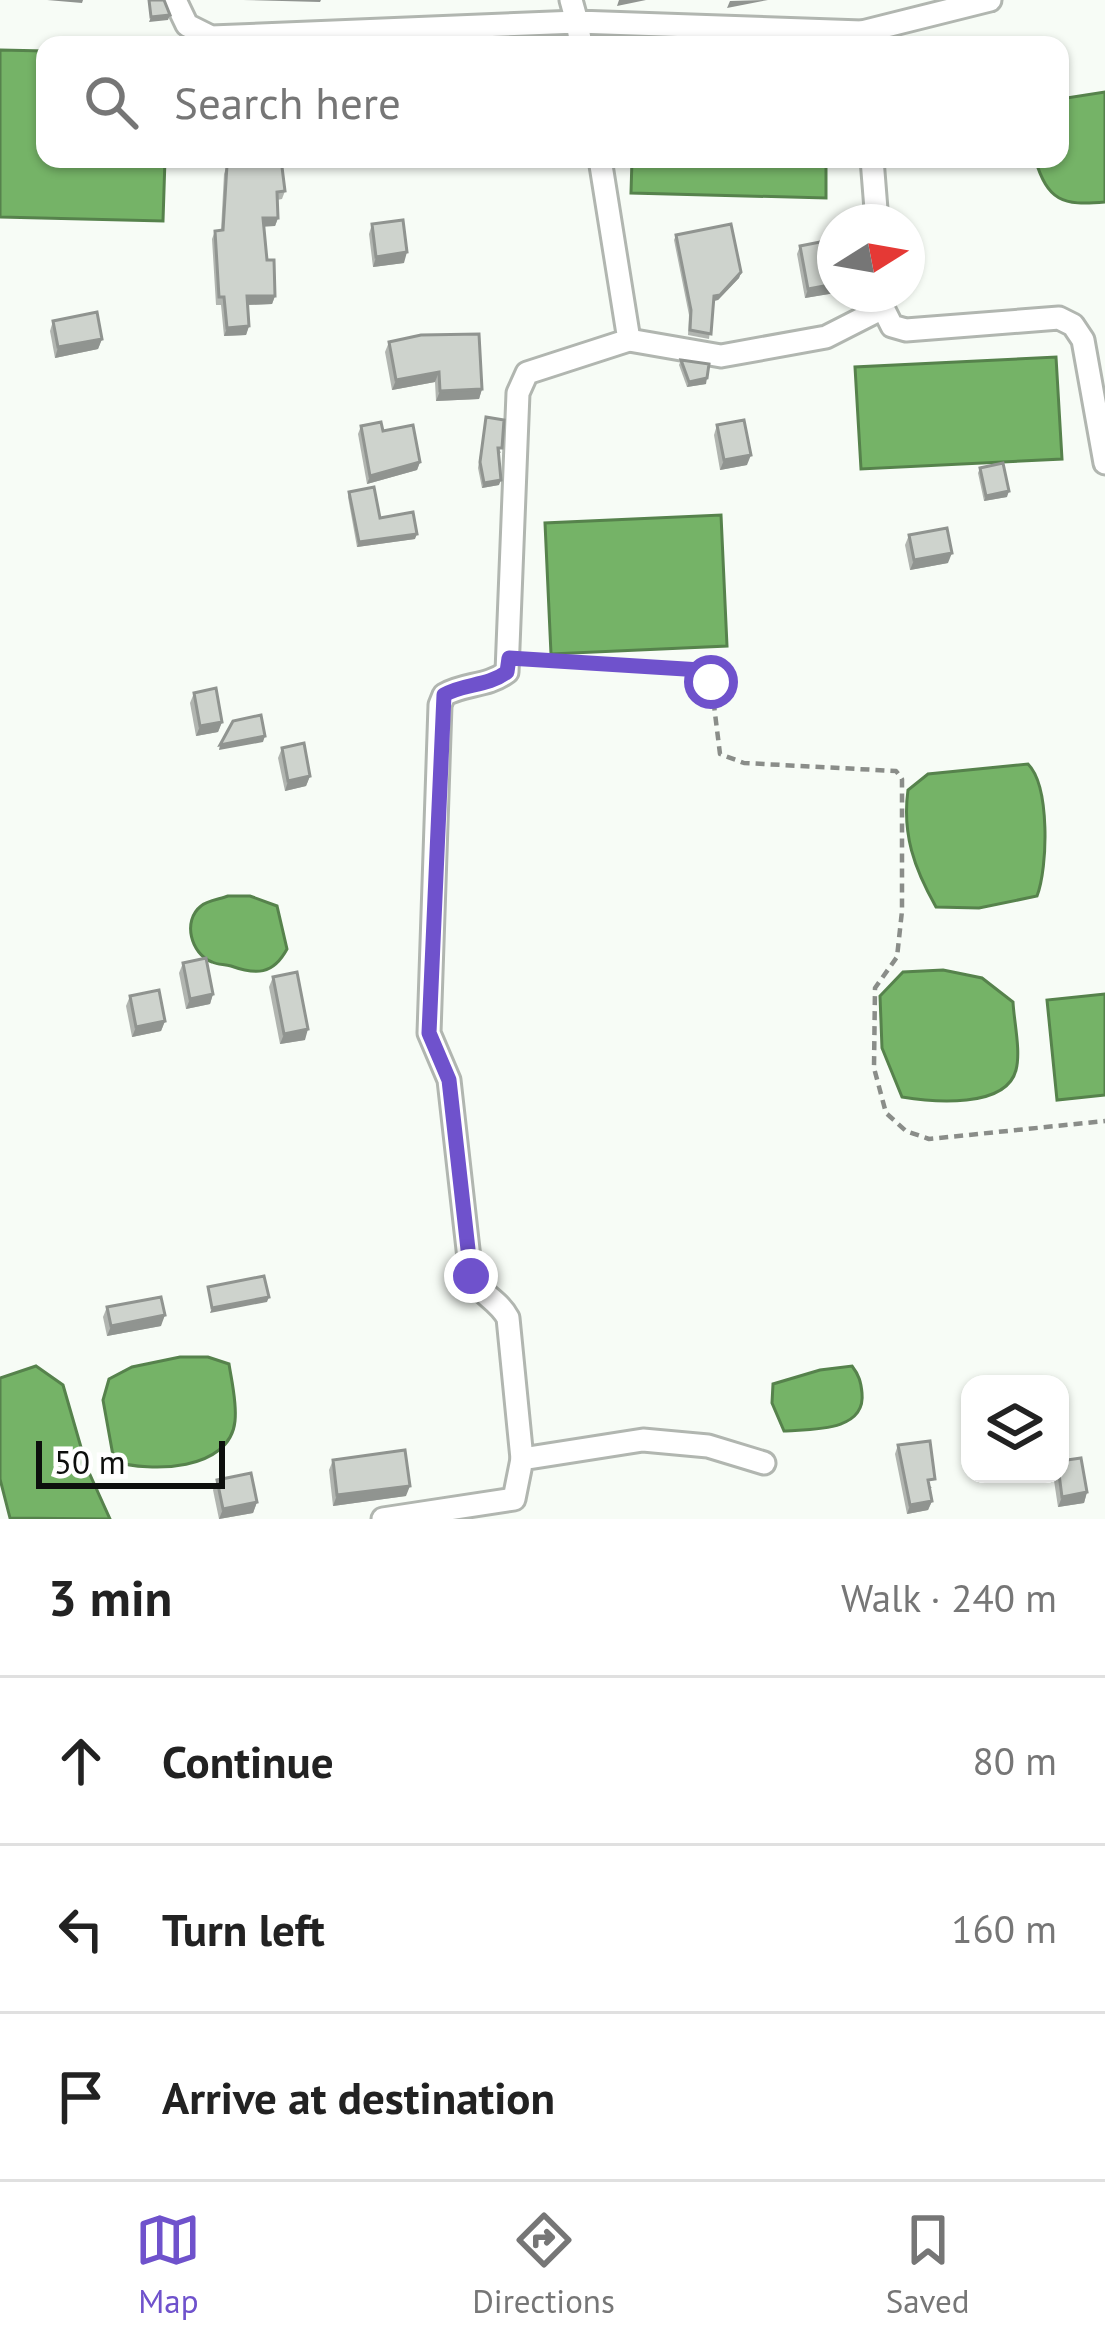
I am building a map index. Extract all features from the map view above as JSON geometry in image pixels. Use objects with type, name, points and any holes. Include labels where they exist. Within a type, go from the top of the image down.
[{"type":"street","points":[[175,0],[187,25],[210,36]]},
{"type":"street","points":[[869,36],[990,0]]},
{"type":"street","points":[[226,36],[574,11],[841,36]]},
{"type":"street","points":[[601,168],[629,340]]},
{"type":"street","points":[[873,168],[876,204]]},
{"type":"street","points":[[383,1519],[514,1509],[522,1460],[508,1318],[500,1303],[478,1290],[471,1276],[449,1080],[429,1033],[440,705],[444,695],[456,688],[493,682],[507,672],[518,393],[527,373],[629,340],[721,356],[826,338],[866,312]]},
{"type":"street","points":[[887,312],[892,326],[906,330],[1059,318],[1073,325],[1083,340],[1105,463]]},
{"type":"street","points":[[522,1460],[643,1440],[708,1446],[764,1463]]},
{"type":"path","points":[[509,658],[701,670],[711,682],[720,754],[744,763],[896,771],[902,779],[902,911],[897,957],[875,988],[874,1068],[886,1113],[906,1131],[929,1139],[1105,1121]]},
{"type":"shaded area","points":[[0,50],[36,51],[36,168],[165,168],[163,221],[0,217]]},
{"type":"shaded area","points":[[1105,92],[1105,202],[1059,198],[1045,184],[1039,168],[1069,168],[1069,98]]},
{"type":"shaded area","points":[[632,168],[826,168],[826,198],[631,193]]},
{"type":"shaded area","points":[[1056,357],[1062,459],[861,469],[855,367]]},
{"type":"shaded area","points":[[721,515],[727,646],[551,654],[545,523]]},
{"type":"shaded area","points":[[1028,764],[1040,790],[1045,827],[1037,896],[979,908],[936,907],[912,850],[908,790],[928,774]]},
{"type":"shaded area","points":[[228,896],[250,896],[277,906],[287,949],[270,968],[248,971],[214,963],[194,945],[195,912]]},
{"type":"shaded area","points":[[943,970],[982,978],[1013,1002],[1016,1070],[1009,1083],[983,1097],[949,1101],[902,1097],[882,1048],[880,996],[903,972]]},
{"type":"shaded area","points":[[1105,994],[1105,1095],[1057,1100],[1047,1000]]},
{"type":"shaded area","points":[[180,1357],[208,1357],[229,1364],[235,1414],[230,1438],[204,1459],[186,1464],[147,1467],[114,1461],[103,1400],[109,1379],[132,1367]]},
{"type":"shaded area","points":[[36,1366],[63,1385],[87,1468],[110,1519],[10,1518],[0,1479],[0,1378]]},
{"type":"shaded area","points":[[852,1366],[862,1393],[855,1415],[835,1426],[784,1431],[772,1403],[773,1384]]},
{"type":"building","points":[[149,0],[164,0],[170,15],[151,17]]},
{"type":"building","points":[[227,168],[282,168],[285,191],[277,192],[278,218],[263,218],[267,260],[274,260],[275,296],[247,296],[249,326],[227,328],[224,297],[219,297],[215,231],[223,230]]},
{"type":"building","points":[[403,220],[407,252],[376,257],[372,224]]},
{"type":"building","points":[[731,224],[741,272],[714,296],[711,334],[690,330],[691,310],[676,235]]},
{"type":"building","points":[[817,243],[817,287],[808,289],[800,246]]},
{"type":"building","points":[[97,312],[102,339],[58,347],[53,321]]},
{"type":"building","points":[[479,334],[482,389],[440,391],[439,372],[396,380],[389,342],[421,335]]},
{"type":"building","points":[[681,360],[709,364],[707,378],[689,382]]},
{"type":"building","points":[[486,417],[504,420],[502,448],[498,448],[501,480],[484,483],[480,462]]},
{"type":"building","points":[[744,420],[751,455],[724,460],[717,425]]},
{"type":"building","points":[[381,422],[383,431],[413,425],[420,462],[370,476],[361,426]]},
{"type":"building","points":[[1003,463],[1009,491],[986,496],[980,468]]},
{"type":"building","points":[[374,487],[380,518],[413,512],[417,534],[359,542],[349,492]]},
{"type":"building","points":[[947,528],[952,553],[914,560],[909,535]]},
{"type":"building","points":[[216,688],[222,722],[200,726],[194,693]]},
{"type":"building","points":[[261,715],[265,736],[220,745],[233,721]]},
{"type":"building","points":[[304,743],[310,776],[288,781],[282,748]]},
{"type":"building","points":[[206,958],[213,994],[190,999],[183,963]]},
{"type":"building","points":[[297,972],[308,1029],[284,1034],[273,977]]},
{"type":"building","points":[[159,990],[165,1021],[136,1027],[130,996]]},
{"type":"building","points":[[264,1276],[269,1297],[212,1308],[208,1287]]},
{"type":"building","points":[[161,1297],[165,1315],[111,1326],[107,1307]]},
{"type":"building","points":[[930,1441],[935,1479],[928,1480],[932,1501],[910,1505],[898,1445]]},
{"type":"building","points":[[405,1450],[410,1486],[337,1495],[333,1460]]},
{"type":"building","points":[[1081,1458],[1087,1492],[1062,1497],[1060,1483],[1069,1483],[1069,1460]]},
{"type":"building","points":[[251,1473],[257,1502],[223,1509],[217,1480]]},
{"type":"route","points":[[471,1276],[449,1080],[429,1033],[444,695],[456,688],[493,682],[507,672],[509,658],[701,670],[711,682]]}]
